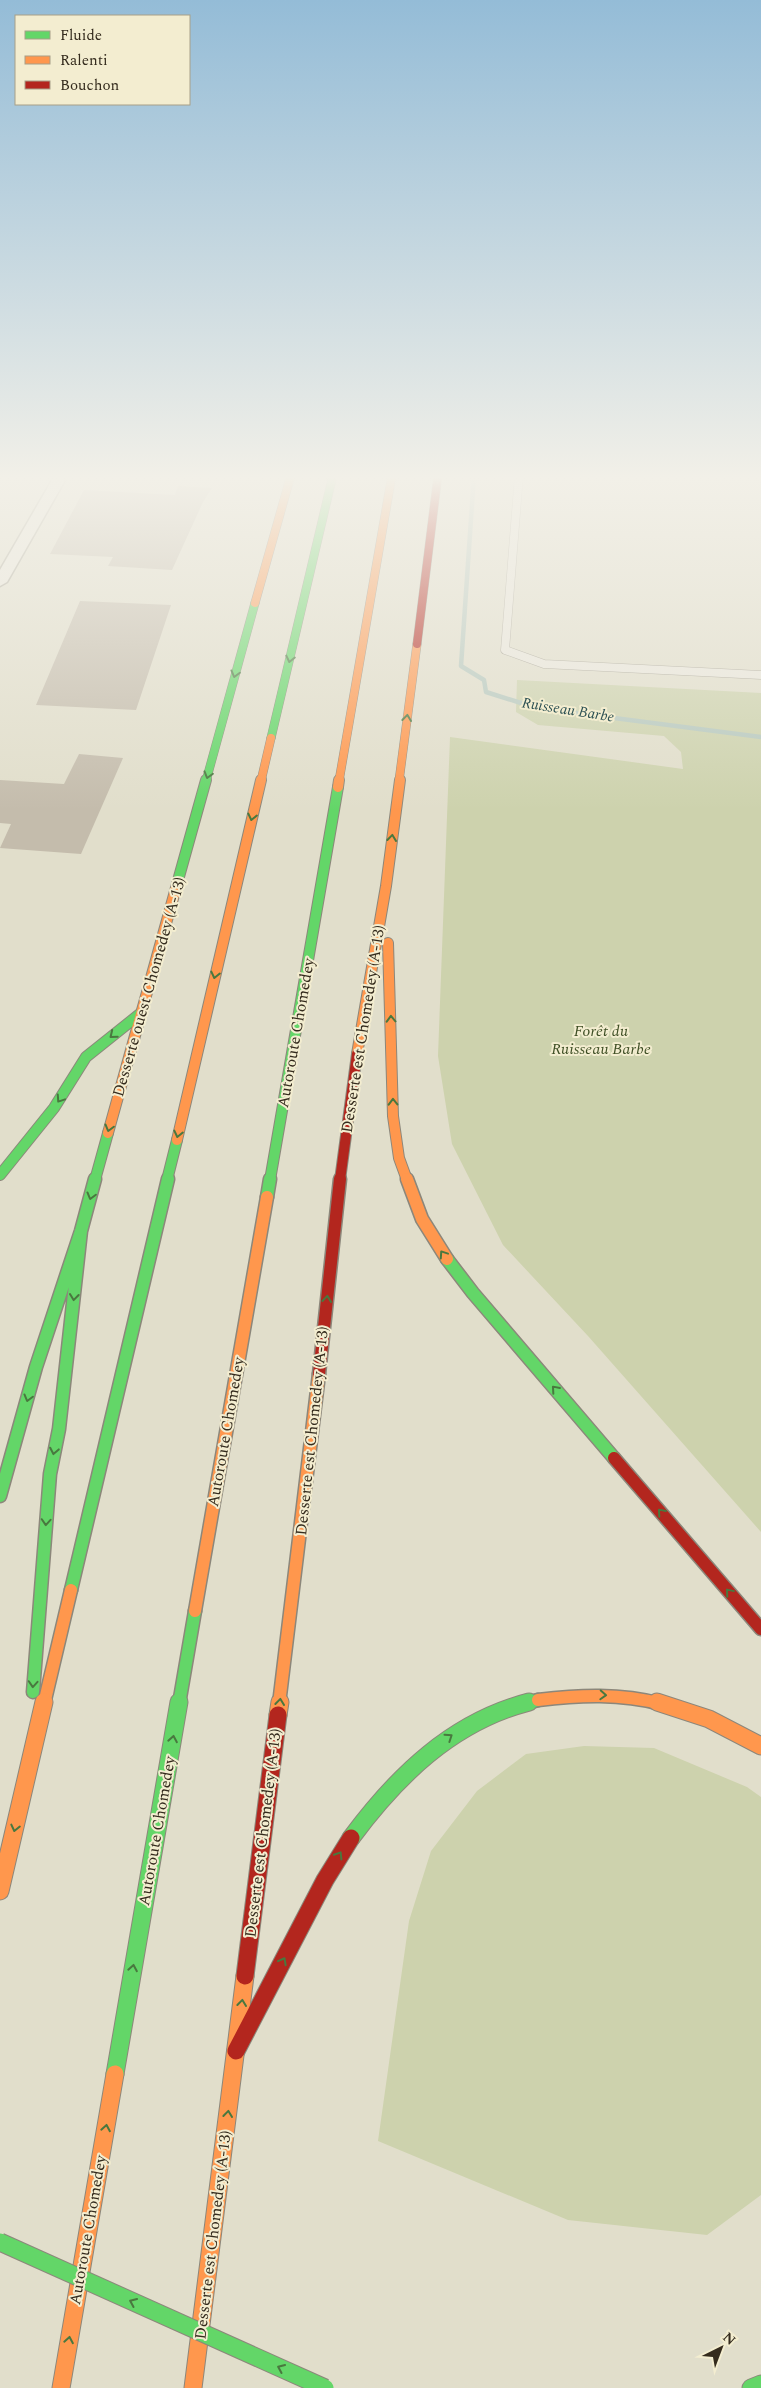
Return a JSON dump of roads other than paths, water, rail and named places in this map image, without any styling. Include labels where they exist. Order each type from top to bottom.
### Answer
[{"type":"main road","name":"Desserte ouest Chomedey (A-13)","points":[[0,1496],[36,1367],[81,1231],[260,586]]},
{"type":"main road","points":[[0,1891],[307,586]]},
{"type":"main road","name":"Autoroute Chomedey","points":[[61,2388],[373,586]]},
{"type":"main road","name":"Desserte est Chomedey (A-13)","points":[[193,2388],[309,1469],[340,1180],[355,1063],[386,886],[424,586]]},
{"type":"main road","points":[[386,886],[395,1139],[403,1175],[422,1220],[472,1293],[761,1629]]},
{"type":"main road","points":[[0,1175],[54,1108],[86,1057],[141,1013]]},
{"type":"main road","points":[[26,1780],[50,1474],[58,1429],[81,1231]]},
{"type":"main road","points":[[236,2051],[328,1873],[355,1832],[392,1786],[422,1757],[448,1737],[474,1721],[508,1708],[570,1694],[632,1697],[661,1702],[696,1713],[728,1727],[761,1746]]},
{"type":"main road","points":[[0,2242],[325,2388]]},
{"type":"main road","points":[[751,2388],[761,2384]]},
{"type":"lane","points":[[510,586],[505,650],[544,664],[761,675]]},
{"type":"waterway","name":"Ruisseau Barbe","points":[[466,586],[461,666],[484,680],[486,692],[537,708],[761,737]]},
{"type":"park label","name":"Forêt du Ruisseau Barbe","points":[[601,1040]]}]
